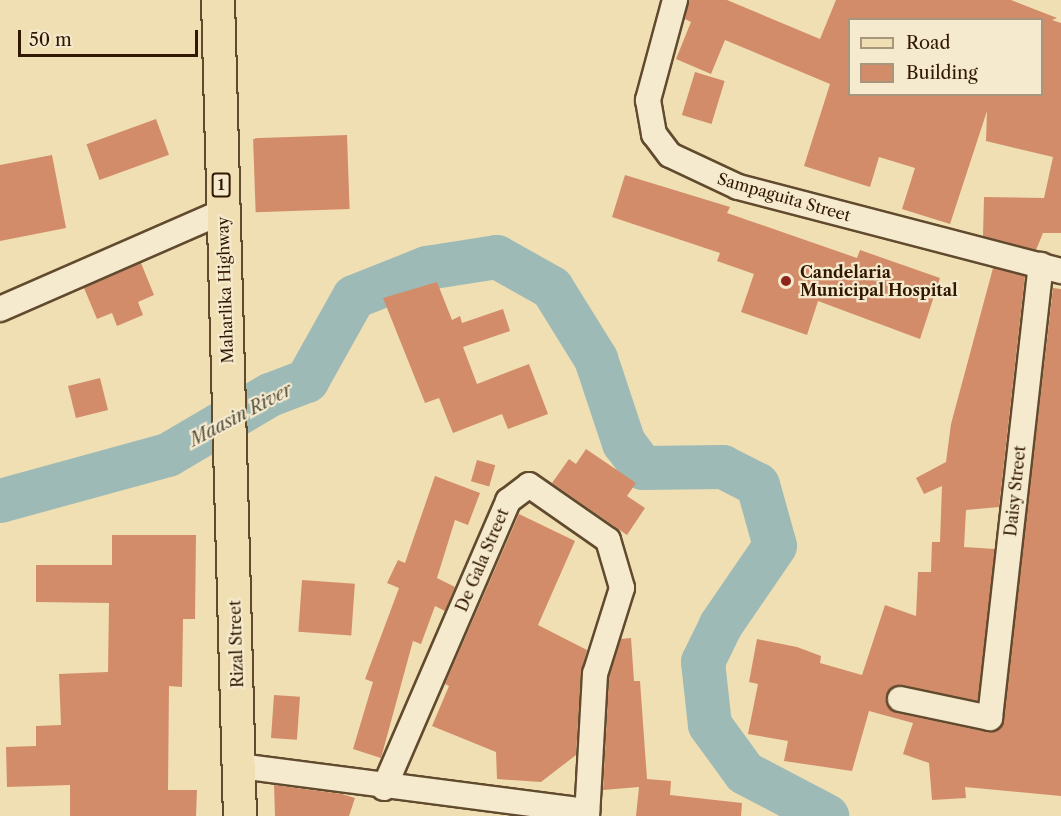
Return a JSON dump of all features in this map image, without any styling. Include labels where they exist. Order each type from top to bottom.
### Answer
[{"type":"main road","name":"Maharlika Highway","points":[[218,0],[222,212],[231,472]]},
{"type":"main road","name":"Rizal Street","points":[[231,472],[240,816]]},
{"type":"street","name":"Sampaguita Street","points":[[675,0],[648,100],[654,134],[670,155],[738,187],[1051,268]]},
{"type":"street","points":[[0,309],[222,212]]},
{"type":"street","name":"Daisy Street","points":[[900,699],[990,718],[1051,268]]},
{"type":"street","name":"De Gala Street","points":[[239,766],[384,788],[587,814],[595,674],[622,588],[608,540],[529,485],[508,501],[384,788]]},
{"type":"building","points":[[689,0],[727,0],[820,39],[836,0],[1011,0],[1057,18],[1052,20],[1061,23],[1061,233],[1043,233],[1036,250],[983,236],[984,197],[1044,198],[1053,157],[986,141],[987,111],[950,224],[902,209],[915,168],[879,157],[870,187],[804,166],[830,84],[725,40],[711,74],[676,59],[691,22],[685,19]]},
{"type":"building","points":[[695,72],[725,81],[711,124],[682,115]]},
{"type":"building","points":[[156,119],[169,155],[99,180],[86,144]]},
{"type":"building","points":[[347,135],[350,209],[256,212],[253,138]]},
{"type":"building","points":[[52,155],[66,228],[0,241],[0,165]]},
{"type":"building","points":[[625,175],[730,207],[727,213],[857,258],[860,250],[940,278],[920,339],[818,301],[807,335],[741,312],[754,274],[717,261],[720,253],[612,217]]},
{"type":"building","points":[[141,263],[154,295],[138,302],[143,315],[117,326],[112,313],[97,319],[84,288]]},
{"type":"building","points":[[993,268],[1025,276],[999,507],[966,510],[964,547],[995,549],[978,701],[902,685],[890,689],[886,703],[897,713],[987,732],[1002,726],[1053,288],[1061,289],[1061,796],[965,787],[966,798],[932,800],[929,763],[903,754],[913,723],[869,711],[852,771],[784,761],[788,741],[748,734],[758,684],[749,682],[757,639],[797,647],[821,656],[820,663],[862,675],[885,605],[916,616],[918,572],[931,572],[932,542],[940,542],[942,486],[924,494],[916,478],[946,462],[951,424]]},
{"type":"building","points":[[437,282],[452,320],[460,316],[462,323],[503,309],[510,331],[463,347],[477,384],[529,364],[548,414],[508,429],[502,414],[453,433],[439,398],[425,403],[383,298]]},
{"type":"building","points":[[100,378],[108,410],[76,418],[68,386]]},
{"type":"building","points":[[586,449],[636,483],[627,496],[645,508],[627,535],[552,483],[569,459],[576,464]]},
{"type":"building","points":[[477,460],[495,465],[489,486],[471,481]]},
{"type":"building","points":[[435,476],[480,493],[468,525],[455,520],[437,578],[455,587],[445,611],[435,606],[421,644],[413,641],[381,758],[353,749],[373,682],[365,679],[399,588],[387,583],[398,560],[405,563]]},
{"type":"building","points":[[519,514],[575,541],[538,625],[587,650],[581,673],[576,755],[541,782],[497,779],[496,752],[432,726],[449,686],[445,684]]},
{"type":"building","points":[[112,535],[196,535],[195,619],[183,619],[182,687],[169,686],[168,790],[197,790],[196,816],[70,816],[70,785],[7,787],[6,747],[36,746],[36,726],[61,725],[59,674],[108,672],[109,603],[36,602],[36,565],[112,565]]},
{"type":"building","points":[[302,580],[355,584],[351,636],[298,632]]},
{"type":"building","points":[[631,638],[634,681],[640,681],[647,779],[671,781],[670,795],[742,803],[741,816],[636,816],[639,787],[603,790],[609,677],[621,639]]},
{"type":"building","points":[[274,695],[300,697],[297,740],[271,738]]},
{"type":"building","points":[[274,785],[342,794],[355,798],[349,816],[275,816]]},
{"type":"waterway","name":"Maasin River","points":[[0,501],[168,455],[270,395],[307,381],[354,297],[427,268],[497,257],[552,288],[596,359],[624,443],[643,468],[723,467],[758,485],[775,546],[721,625],[703,662],[710,725],[745,773],[827,816]]},
{"type":"place","name":"Candelaria Municipal Hospital","points":[[786,281]]}]
